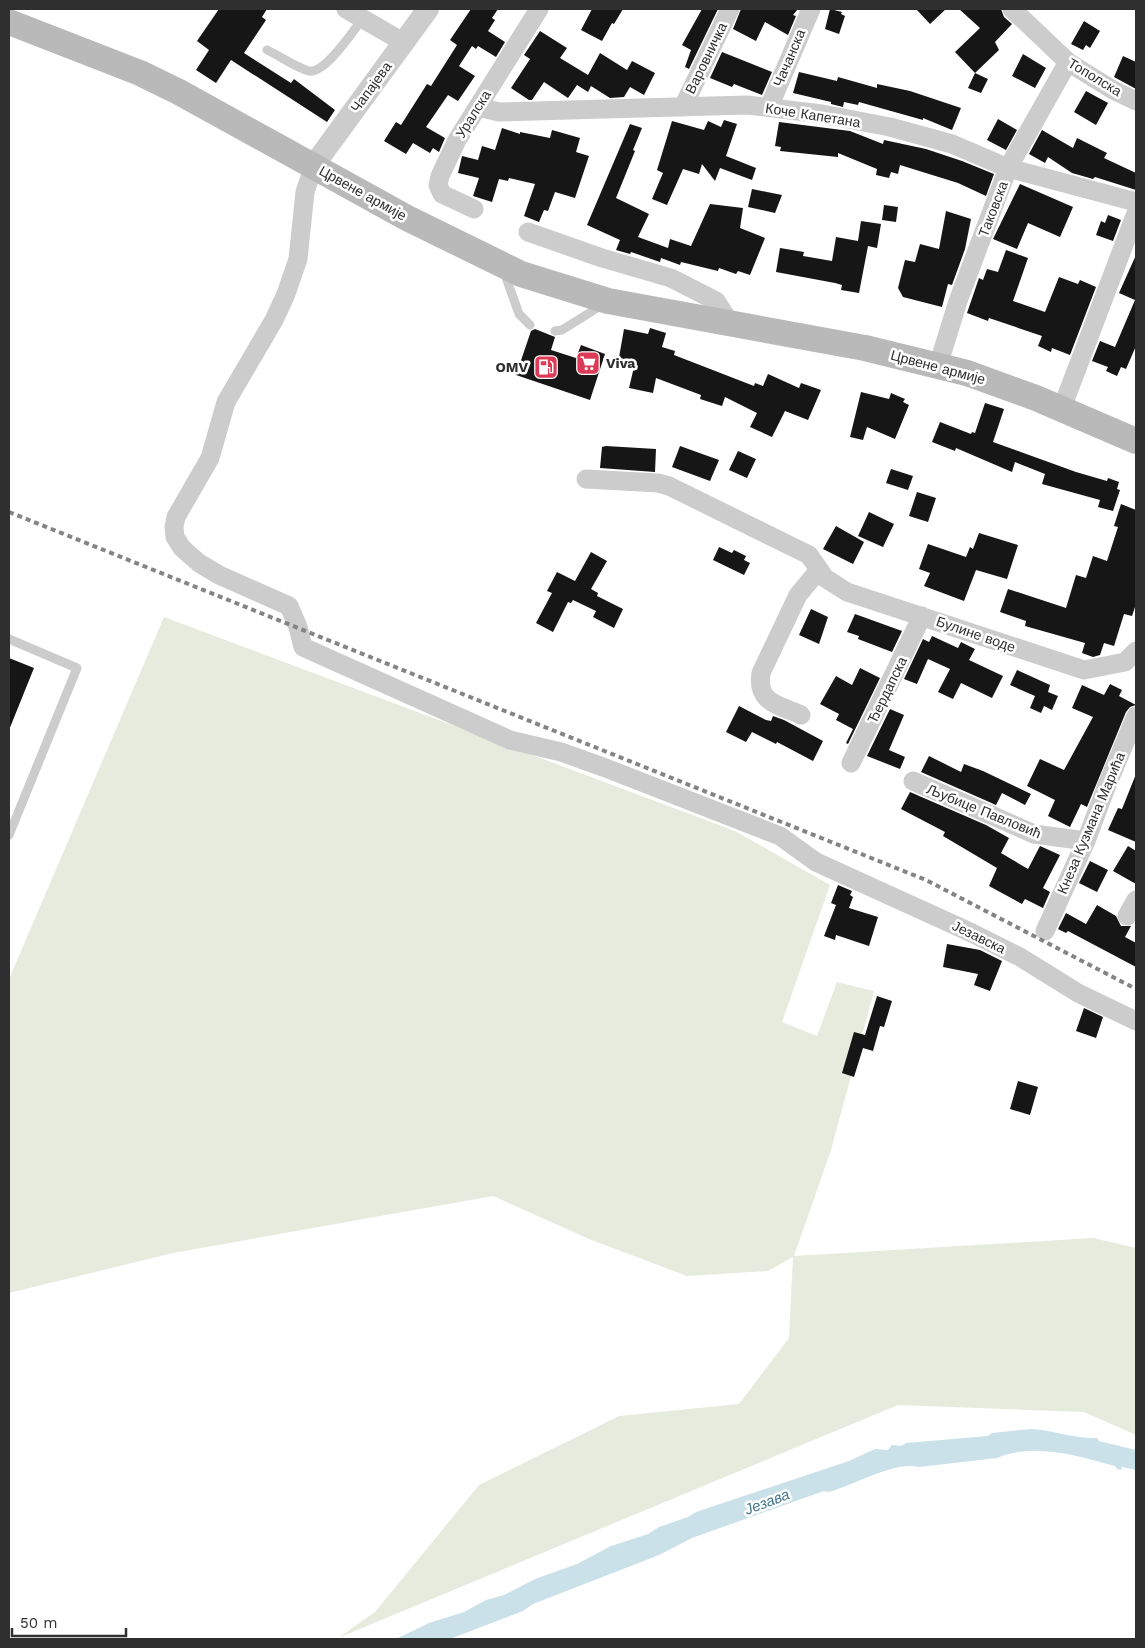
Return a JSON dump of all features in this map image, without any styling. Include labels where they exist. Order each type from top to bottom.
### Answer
[{"type":"main road","name":"Црвене армије","points":[[9,22],[140,73],[314,165],[407,218],[503,266],[578,293],[608,301],[865,348],[938,366],[996,383],[1062,408],[1088,422],[1136,440]]},
{"type":"street","points":[[346,9],[403,42]]},
{"type":"street","name":"Чапајева","points":[[314,165],[428,9]]},
{"type":"street","name":"Уралска","points":[[474,208],[442,194],[438,185],[457,140],[539,9]]},
{"type":"street","name":"Варовничка","points":[[683,107],[730,9]]},
{"type":"street","name":"Чачанска","points":[[769,108],[810,9]]},
{"type":"street","name":"Тополска","points":[[1012,9],[1068,62],[1113,90],[1136,101]]},
{"type":"street","name":"Таковска","points":[[938,366],[958,301],[1008,168],[1068,62]]},
{"type":"street","name":"Коче Капетана","points":[[478,107],[500,112],[747,105],[769,108],[890,127],[952,144],[1008,168],[1136,202]]},
{"type":"street","name":"Језавска","points":[[314,165],[305,192],[298,259],[295,268],[274,320],[226,402],[210,458],[176,517],[175,537],[182,548],[199,563],[219,575],[289,606],[298,627],[303,647],[510,740],[570,755],[780,836],[816,862],[972,933],[1020,958],[1078,993],[1136,1022]]},
{"type":"street","points":[[1062,408],[1136,213]]},
{"type":"street","points":[[528,232],[602,258],[671,278],[716,301],[731,324]]},
{"type":"street","name":"Булине воде","points":[[586,479],[658,483],[669,486],[808,555],[818,571],[834,585],[847,592],[1084,670],[1125,662],[1136,651]]},
{"type":"street","points":[[801,715],[770,701],[764,696],[760,684],[762,674],[798,595],[818,571]]},
{"type":"street","name":"Ђердапска","points":[[850,763],[922,616]]},
{"type":"street","name":"Кнеза Кузмана Марића","points":[[1045,931],[1086,840],[1136,716]]},
{"type":"street","name":"Љубице Павловић","points":[[913,782],[1034,834],[1086,840]]},
{"type":"street","points":[[1127,916],[1136,900]]},
{"type":"lane","points":[[267,50],[310,71],[319,70],[329,61],[363,18]]},
{"type":"lane","points":[[503,266],[518,314],[530,325]]},
{"type":"lane","points":[[554,331],[562,330],[608,301]]},
{"type":"lane","points":[[9,639],[77,668],[9,835]]},
{"type":"shaded area","points":[[164,617],[735,831],[830,885],[782,1022],[817,1036],[837,982],[874,991],[831,1150],[794,1256],[1093,1238],[1136,1248],[1136,1435],[1084,1412],[898,1405],[338,1638],[375,1612],[479,1485],[619,1416],[739,1404],[789,1338],[793,1257],[768,1271],[687,1276],[589,1239],[493,1196],[173,1253],[9,1293],[9,979]]},
{"type":"water","name":"Језава","points":[[1031,1429],[1097,1438],[1099,1441],[1136,1450],[1136,1470],[1122,1467],[1121,1470],[1115,1466],[1086,1458],[1041,1451],[1026,1451],[1011,1453],[997,1458],[919,1467],[898,1467],[839,1489],[829,1492],[824,1491],[692,1538],[659,1555],[533,1604],[523,1611],[450,1639],[396,1639],[429,1623],[464,1612],[486,1600],[504,1595],[535,1579],[577,1564],[611,1546],[648,1534],[659,1527],[688,1517],[696,1512],[849,1461],[875,1449],[888,1450],[892,1445],[901,1446],[906,1443],[988,1436],[992,1433]]},
{"type":"building","points":[[219,9],[267,9],[262,17],[266,20],[244,53],[291,83],[294,79],[335,110],[327,122],[231,60],[216,83],[196,70],[209,50],[197,41]]},
{"type":"building","points":[[471,9],[498,9],[492,18],[495,20],[488,31],[505,42],[496,57],[478,46],[476,49],[472,46],[459,66],[475,76],[458,101],[448,95],[426,127],[445,138],[439,152],[433,148],[430,153],[413,143],[406,154],[384,141],[396,122],[401,125],[427,84],[431,86],[457,45],[450,40]]},
{"type":"building","points":[[592,9],[623,9],[614,24],[612,23],[602,41],[581,30]]},
{"type":"building","points":[[702,9],[718,9],[689,69],[685,67],[691,50],[682,45]]},
{"type":"building","points":[[741,9],[798,9],[793,15],[796,16],[788,35],[765,22],[756,41],[733,29]]},
{"type":"building","points":[[830,9],[842,12],[841,14],[845,16],[839,34],[825,29]]},
{"type":"building","points":[[916,9],[946,9],[930,24]]},
{"type":"building","points":[[959,9],[1001,9],[1004,17],[1012,24],[995,42],[999,50],[975,73],[955,52],[980,28]]},
{"type":"building","points":[[1084,21],[1100,31],[1090,48],[1086,45],[1083,50],[1071,44]]},
{"type":"building","points":[[540,31],[567,48],[560,58],[588,75],[600,53],[627,70],[632,61],[655,73],[644,95],[630,87],[624,97],[610,98],[591,86],[588,92],[577,85],[568,98],[544,82],[532,100],[529,100],[511,88],[530,59],[524,55]]},
{"type":"building","points":[[722,52],[772,72],[762,95],[734,84],[732,87],[710,78]]},
{"type":"building","points":[[1023,54],[1046,68],[1035,88],[1012,76]]},
{"type":"building","points":[[1123,56],[1136,62],[1136,89],[1114,77]]},
{"type":"building","points":[[799,72],[837,81],[838,77],[877,88],[877,84],[910,91],[961,108],[952,130],[923,118],[923,120],[859,102],[858,105],[844,102],[843,107],[831,104],[831,102],[793,93]]},
{"type":"building","points":[[975,73],[988,79],[981,93],[968,88]]},
{"type":"building","points":[[1086,91],[1108,103],[1096,125],[1074,112]]},
{"type":"building","points":[[998,119],[1017,130],[1006,150],[987,140]]},
{"type":"building","points":[[724,120],[737,124],[726,156],[756,168],[752,180],[720,168],[715,181],[702,164],[699,174],[683,169],[667,205],[652,199],[663,173],[657,170],[672,121],[704,130],[708,121],[721,127]]},
{"type":"building","points":[[779,122],[850,131],[883,144],[884,140],[926,149],[994,174],[986,196],[958,183],[900,165],[898,174],[891,172],[889,178],[876,175],[877,169],[838,153],[838,157],[780,151],[781,147],[775,146]]},
{"type":"building","points":[[630,124],[642,128],[616,198],[649,214],[638,237],[668,248],[670,239],[691,246],[710,204],[743,208],[740,228],[765,238],[750,275],[738,271],[736,274],[719,268],[718,271],[681,262],[680,265],[661,258],[660,262],[631,252],[630,254],[616,250],[620,240],[587,225]]},
{"type":"building","points":[[502,128],[520,134],[520,132],[550,138],[552,130],[580,138],[576,152],[589,156],[575,198],[555,192],[548,211],[544,210],[539,222],[524,216],[535,184],[509,178],[508,181],[499,179],[492,202],[473,196],[479,178],[458,173],[462,156],[478,160],[482,146],[495,150]]},
{"type":"building","points":[[1042,130],[1073,148],[1077,138],[1107,153],[1104,158],[1136,173],[1136,190],[1095,177],[1093,179],[1072,173],[1048,157],[1045,163],[1029,154]]},
{"type":"building","points":[[1020,184],[1073,207],[1060,237],[1028,223],[1017,249],[993,239]]},
{"type":"building","points":[[752,189],[782,195],[775,213],[748,207]]},
{"type":"building","points":[[884,205],[898,207],[896,222],[882,220]]},
{"type":"building","points":[[946,211],[971,219],[965,249],[952,285],[948,284],[942,307],[903,297],[898,288],[905,260],[915,262],[920,244],[939,249]]},
{"type":"building","points":[[1108,215],[1121,220],[1113,241],[1096,235],[1101,221],[1105,223]]},
{"type":"building","points":[[861,221],[881,224],[877,248],[868,246],[859,293],[841,290],[842,285],[835,283],[776,272],[780,248],[804,252],[803,256],[832,261],[836,237],[858,241]]},
{"type":"building","points":[[1006,250],[1028,258],[1013,301],[1045,312],[1059,277],[1078,284],[1080,280],[1096,287],[1070,355],[1052,348],[1051,352],[1038,346],[1042,336],[989,318],[988,321],[967,313],[979,278],[983,280],[987,269],[998,272]]},
{"type":"building","points":[[1136,255],[1136,346],[1126,369],[1121,367],[1117,376],[1106,371],[1108,367],[1092,361],[1100,341],[1115,347],[1135,300],[1119,293]]},
{"type":"building","points":[[650,328],[666,333],[662,347],[675,351],[674,355],[754,386],[755,383],[763,386],[768,374],[799,388],[801,383],[821,390],[808,420],[785,411],[772,437],[750,427],[757,413],[725,397],[722,406],[700,399],[701,395],[656,378],[653,393],[629,388],[634,367],[618,363],[624,329],[648,334]]},
{"type":"building","name":"OMV","points":[[535,329],[555,337],[551,350],[576,358],[581,345],[605,354],[590,400],[516,375],[531,331]]},
{"type":"building","points":[[861,392],[889,399],[891,393],[905,399],[903,402],[909,405],[895,439],[867,427],[863,440],[850,437]]},
{"type":"building","points":[[985,403],[1004,409],[993,442],[1076,472],[1107,481],[1108,478],[1119,482],[1117,489],[1120,490],[1113,511],[1098,507],[1100,500],[1042,484],[1045,474],[1015,462],[1012,472],[956,448],[955,451],[932,442],[940,422],[971,434],[972,432],[975,433]]},
{"type":"building","points":[[680,446],[719,460],[710,481],[672,467]]},
{"type":"building","points":[[602,447],[656,449],[655,472],[600,468]]},
{"type":"building","points":[[738,451],[756,459],[747,478],[729,470]]},
{"type":"building","points":[[891,469],[913,476],[908,490],[886,483]]},
{"type":"building","points":[[917,492],[936,498],[928,522],[909,516]]},
{"type":"building","points":[[1121,504],[1136,510],[1136,604],[1132,616],[1124,614],[1114,646],[1104,643],[1100,655],[1093,657],[1082,653],[1085,643],[1025,626],[1026,621],[1000,612],[1008,589],[1066,608],[1076,575],[1086,578],[1093,556],[1107,561],[1118,527],[1114,526]]},
{"type":"building","points":[[869,512],[894,524],[883,547],[858,536]]},
{"type":"building","points":[[836,526],[864,542],[853,564],[823,549]]},
{"type":"building","points":[[979,533],[1018,545],[1007,579],[976,570],[964,601],[924,586],[930,573],[919,569],[928,544],[966,557],[970,547],[973,549]]},
{"type":"building","points":[[719,547],[732,553],[734,550],[746,556],[744,560],[750,563],[744,575],[713,560]]},
{"type":"building","points":[[591,552],[607,561],[591,589],[598,593],[597,596],[623,609],[614,628],[593,617],[596,611],[573,600],[571,603],[568,602],[553,632],[536,623],[552,593],[547,591],[557,572],[575,581]]},
{"type":"building","points":[[811,609],[828,617],[819,644],[799,635]]},
{"type":"building","points":[[855,614],[902,631],[892,652],[858,639],[859,636],[847,632]]},
{"type":"building","points":[[932,636],[958,648],[961,642],[975,649],[969,660],[1003,676],[992,698],[961,683],[953,699],[938,692],[950,669],[928,659],[917,684],[904,679],[923,639],[929,642]]},
{"type":"building","points":[[9,658],[34,668],[9,730]]},
{"type":"building","points":[[860,668],[880,678],[848,744],[846,743],[853,729],[836,720],[839,714],[820,704],[836,676],[852,685]]},
{"type":"building","points":[[1017,670],[1050,685],[1048,692],[1058,696],[1052,710],[1044,706],[1041,713],[1030,708],[1035,696],[1010,685]]},
{"type":"building","points":[[1110,684],[1122,690],[1119,696],[1136,705],[1130,707],[1126,712],[1087,807],[1081,804],[1070,827],[1048,816],[1055,800],[1027,786],[1040,759],[1064,770],[1093,717],[1072,708],[1082,685],[1104,695]]},
{"type":"building","points":[[739,706],[766,720],[771,721],[773,716],[784,720],[823,741],[813,761],[777,742],[776,744],[752,732],[746,742],[726,732]]},
{"type":"building","points":[[890,709],[904,715],[889,750],[905,757],[900,769],[867,756]]},
{"type":"building","points":[[929,756],[961,772],[964,764],[983,771],[1031,794],[1025,805],[1002,793],[996,805],[921,772]]},
{"type":"building","points":[[1136,774],[1136,842],[1108,830],[1118,808],[1122,809]]},
{"type":"building","points":[[910,792],[986,825],[1009,838],[1001,853],[1028,869],[1040,846],[1060,855],[1043,888],[1050,892],[1043,908],[1025,899],[1022,904],[989,886],[997,868],[943,836],[945,832],[901,809]]},
{"type":"building","points":[[1128,846],[1136,851],[1136,884],[1113,871]]},
{"type":"building","points":[[1090,861],[1108,870],[1097,892],[1079,883]]},
{"type":"building","points":[[838,885],[852,891],[850,895],[853,897],[849,908],[878,917],[869,946],[836,935],[835,940],[824,936],[836,905],[831,903]]},
{"type":"building","points":[[1097,905],[1116,916],[1121,926],[1131,926],[1125,937],[1136,943],[1136,967],[1068,931],[1066,933],[1058,929],[1066,913],[1086,924]]},
{"type":"building","points":[[947,944],[980,950],[1002,961],[990,991],[974,985],[978,974],[943,967]]},
{"type":"building","points":[[877,996],[892,1001],[884,1027],[880,1026],[873,1051],[863,1048],[854,1077],[842,1073],[854,1032],[865,1035]]},
{"type":"building","points":[[1084,1008],[1103,1017],[1096,1038],[1076,1031]]},
{"type":"building","points":[[1018,1081],[1038,1087],[1030,1115],[1010,1109]]},
{"type":"railway","points":[[9,512],[926,880],[1136,989]]},
{"type":"place","name":"Viva","points":[[588,363]]},
{"type":"place","name":"OMV","points":[[546,367]]}]
